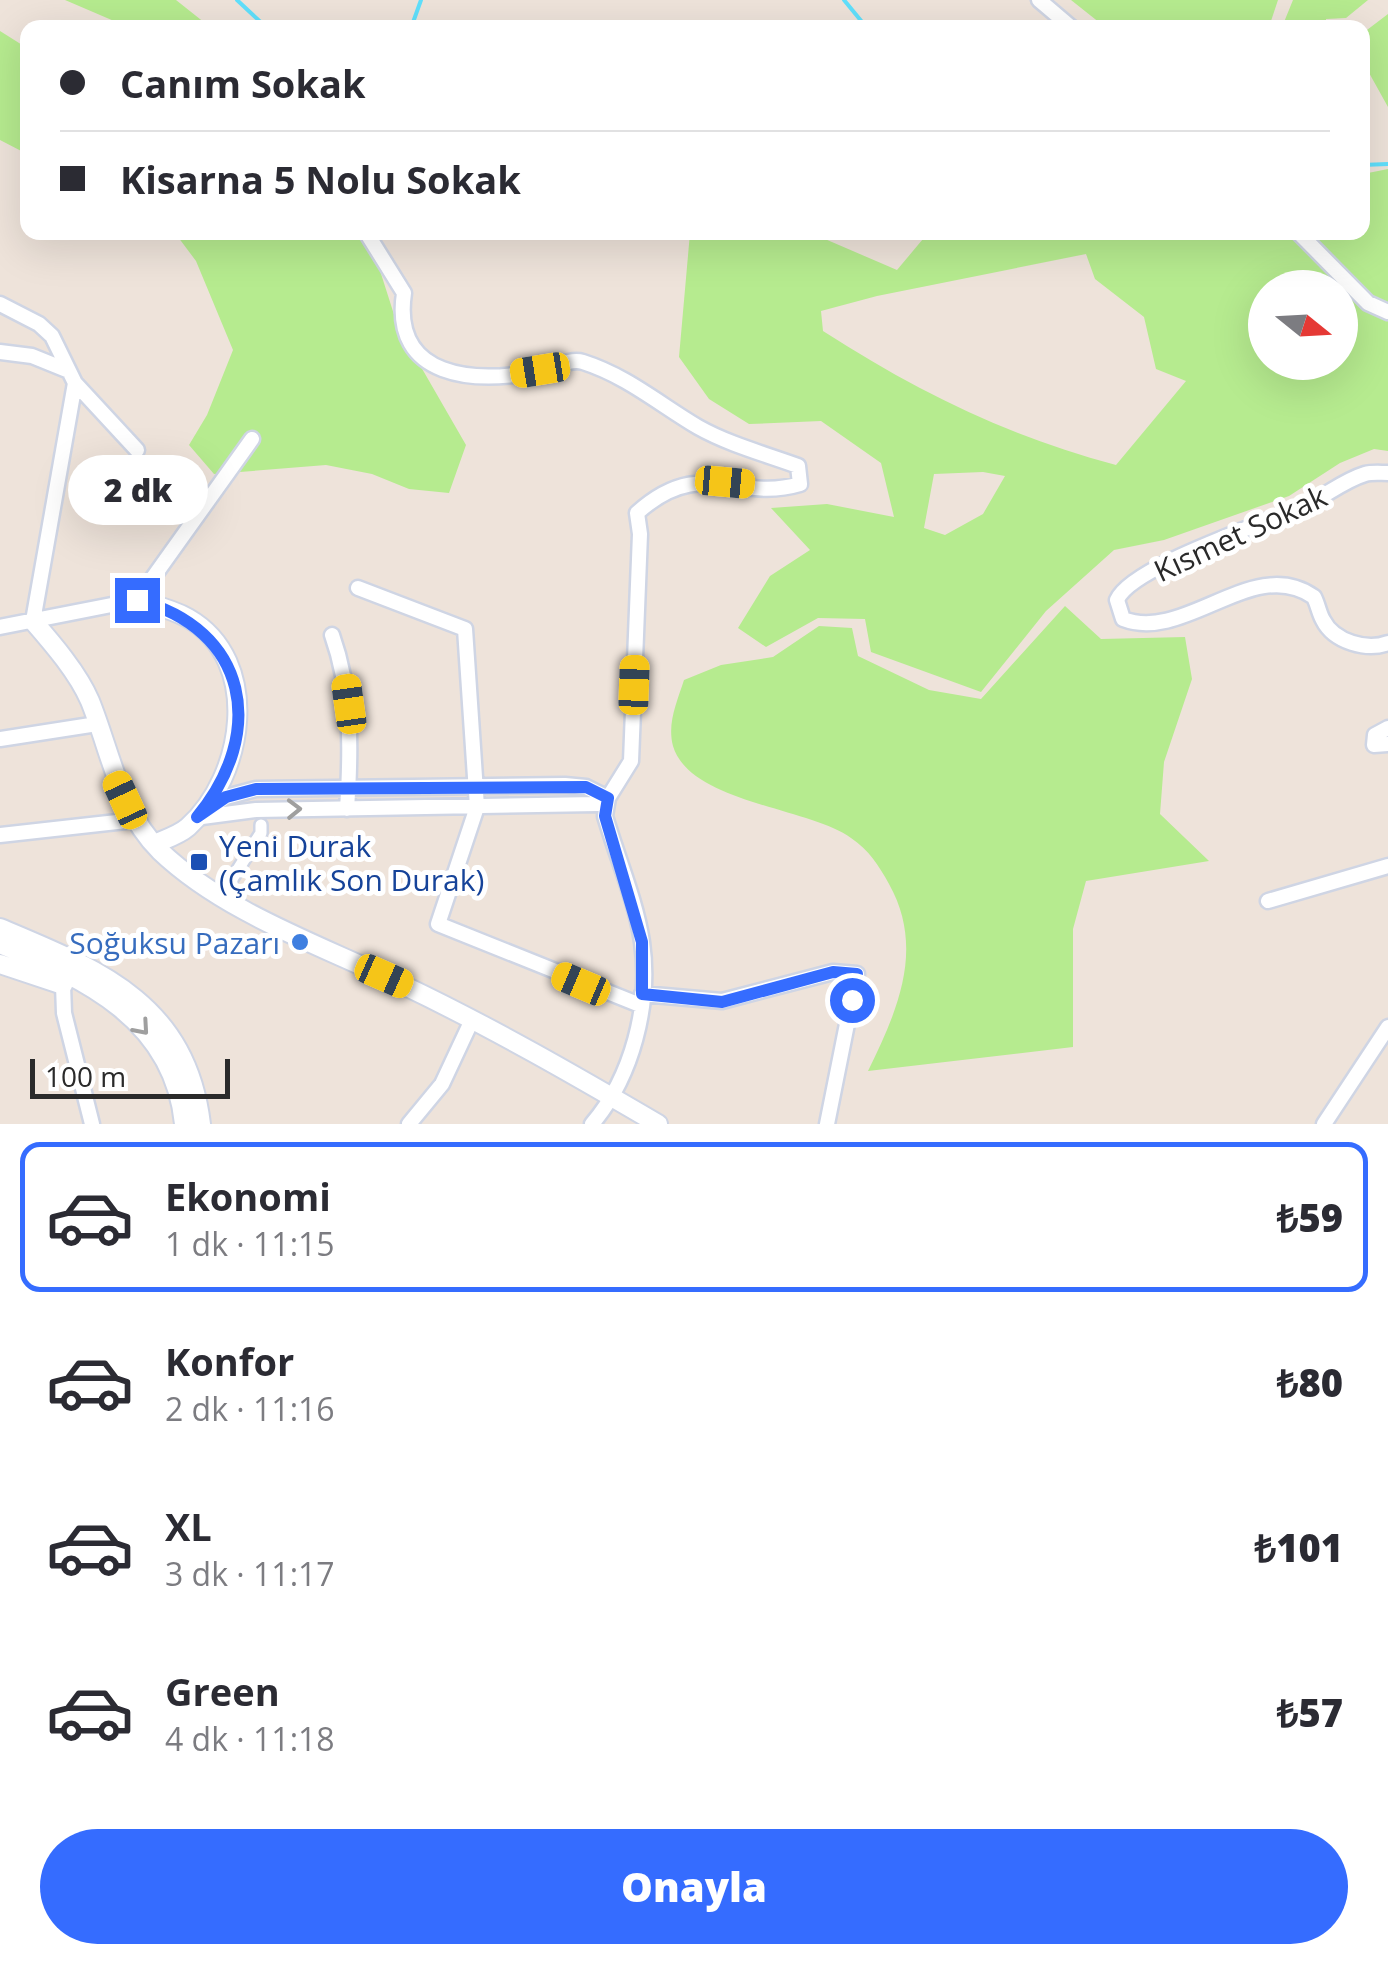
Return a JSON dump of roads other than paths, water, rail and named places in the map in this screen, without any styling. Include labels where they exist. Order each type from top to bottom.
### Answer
[{"type":"street","points":[[1040,0],[1063,20]]},
{"type":"street","points":[[371,240],[404,293],[400,321],[420,357],[451,373],[494,378],[578,360],[613,374],[699,428],[798,466],[800,484],[783,490],[690,484],[661,492],[637,514],[640,534],[630,761],[608,798],[605,816],[642,942],[641,1000],[631,1056],[614,1098],[592,1124]]},
{"type":"street","points":[[1306,240],[1368,303],[1388,312]]},
{"type":"street","points":[[0,304],[52,336],[72,377],[138,450]]},
{"type":"street","points":[[0,352],[32,356],[72,377]]},
{"type":"street","points":[[72,377],[33,622],[82,686],[135,820],[154,844],[218,894],[472,1022],[658,1124]]},
{"type":"street","points":[[137,600],[252,439]]},
{"type":"street","name":"Kısmet Sokak","points":[[1388,473],[1368,472],[1307,504],[1222,536],[1120,592],[1117,600],[1124,619],[1163,620],[1261,587],[1293,588],[1314,597],[1322,620],[1338,636],[1375,648],[1388,643]]},
{"type":"street","points":[[358,588],[466,629],[477,806],[438,924],[641,1000],[722,1002],[833,972],[857,974],[826,1124]]},
{"type":"street","points":[[0,627],[137,600],[190,619],[226,662],[236,698],[235,750],[226,774],[188,828],[154,844]]},
{"type":"street","points":[[332,635],[343,666],[349,704],[348,808]]},
{"type":"street","points":[[0,739],[97,724]]},
{"type":"street","points":[[1381,745],[1374,735],[1388,728]]},
{"type":"street","points":[[197,817],[236,792],[564,785],[586,787],[608,798]]},
{"type":"street","points":[[197,817],[256,810],[596,804],[608,798]]},
{"type":"street","points":[[0,836],[135,820]]},
{"type":"street","points":[[230,882],[261,832],[261,824]]},
{"type":"street","points":[[1268,901],[1388,866]]},
{"type":"street","points":[[0,928],[142,1023],[168,1061],[182,1102],[184,1124]]},
{"type":"street","points":[[0,944],[68,972],[131,991],[157,1017],[183,1055],[201,1124]]},
{"type":"street","points":[[0,964],[68,972]]},
{"type":"street","points":[[68,972],[64,1014],[92,1124]]},
{"type":"street","points":[[409,1124],[442,1084],[472,1022]]},
{"type":"street","points":[[1324,1124],[1388,1027]]},
{"type":"waterway","points":[[237,0],[258,20]]},
{"type":"waterway","points":[[414,20],[421,0]]},
{"type":"waterway","points":[[844,0],[860,20]]},
{"type":"waterway","points":[[1370,165],[1388,164]]},
{"type":"place","name":"Yeni Durak (Çamlık Son Durak)","points":[[199,862]]},
{"type":"place","name":"Soğuksu Pazarı","points":[[300,942]]}]
